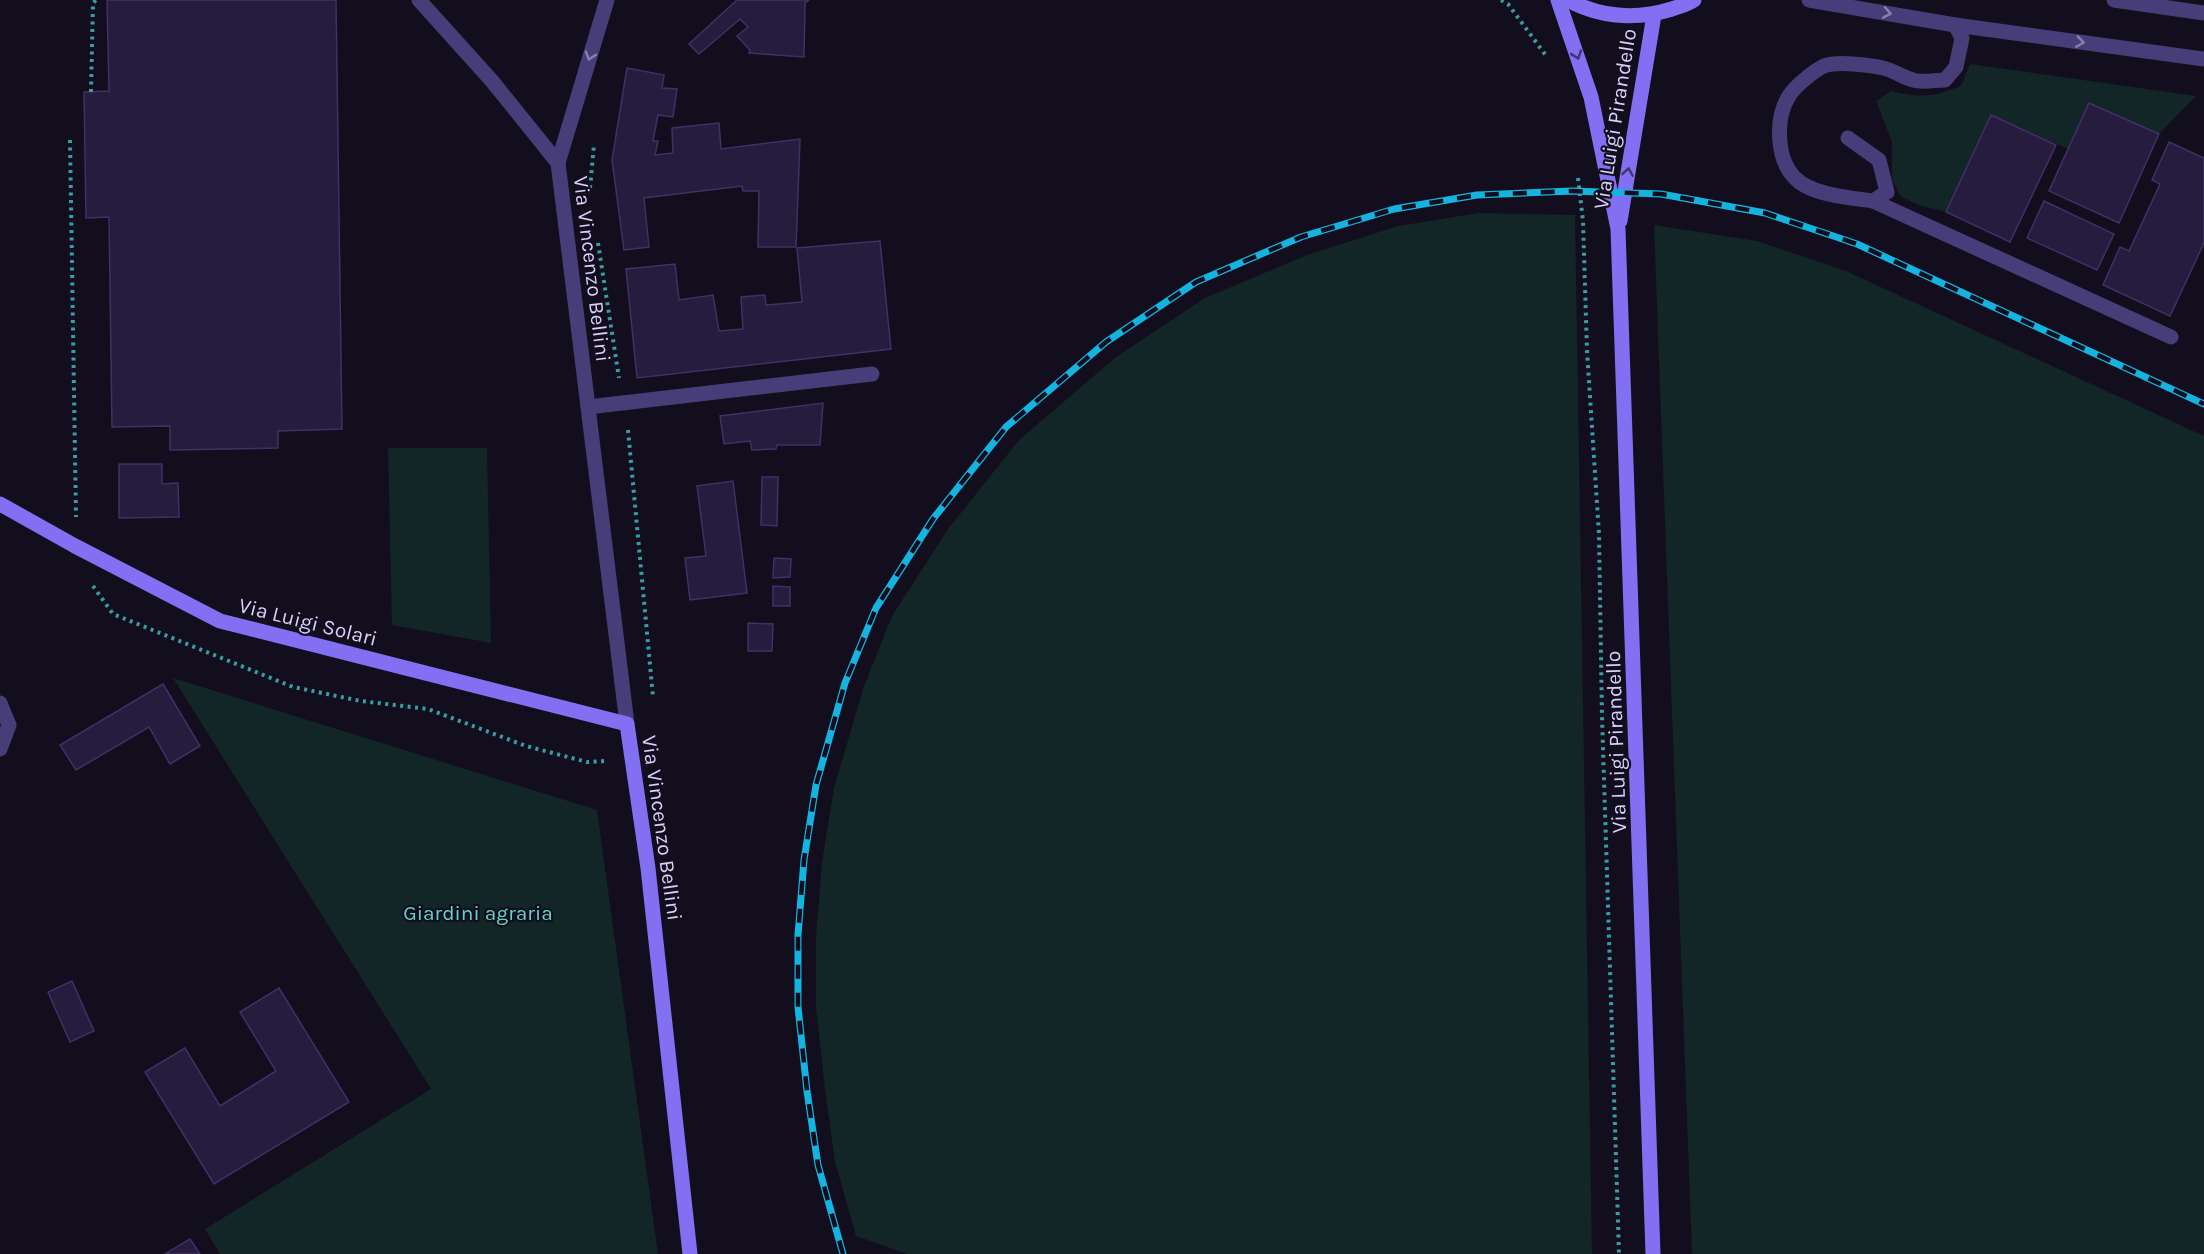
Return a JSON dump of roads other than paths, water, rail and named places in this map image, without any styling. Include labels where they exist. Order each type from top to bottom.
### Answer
[{"type":"main road","name":"Via Luigi Pirandello","points":[[1558,0],[1591,98],[1618,230],[1653,1254]]},
{"type":"main road","points":[[1568,0],[1586,9],[1619,17],[1654,15],[1694,0]]},
{"type":"main road","name":"Via Luigi Pirandello","points":[[1618,230],[1654,15]]},
{"type":"main road","name":"Via Luigi Solari","points":[[0,504],[75,546],[220,621],[627,724]]},
{"type":"main road","name":"Via Vincenzo Bellini","points":[[627,724],[648,868],[690,1254]]},
{"type":"street","points":[[419,0],[492,81],[558,164]]},
{"type":"street","name":"Via Vincenzo Bellini","points":[[607,0],[558,164],[627,724]]},
{"type":"street","points":[[1809,0],[1955,25],[2204,59]]},
{"type":"street","points":[[2114,0],[2177,5],[2204,13]]},
{"type":"street","points":[[1955,25],[1962,38],[1956,67],[1944,80],[1914,81],[1884,68],[1853,64],[1825,65],[1805,80],[1789,96],[1782,115],[1778,139],[1785,162],[1795,178],[1811,188],[1843,197],[1873,201],[2171,337]]},
{"type":"street","points":[[1848,138],[1879,160],[1887,192],[1873,201]]},
{"type":"street","points":[[588,407],[872,374]]},
{"type":"street","points":[[0,703],[9,725],[0,749]]},
{"type":"railway","points":[[843,1254],[818,1165],[807,1091],[798,1007],[798,935],[804,860],[816,785],[845,683],[876,608],[933,519],[1006,427],[1106,342],[1196,282],[1301,237],[1394,209],[1477,195],[1571,191],[1661,194],[1765,213],[1857,244],[2204,404]]},
{"type":"park label","name":"Giardini agraria","points":[[478,913]]}]
